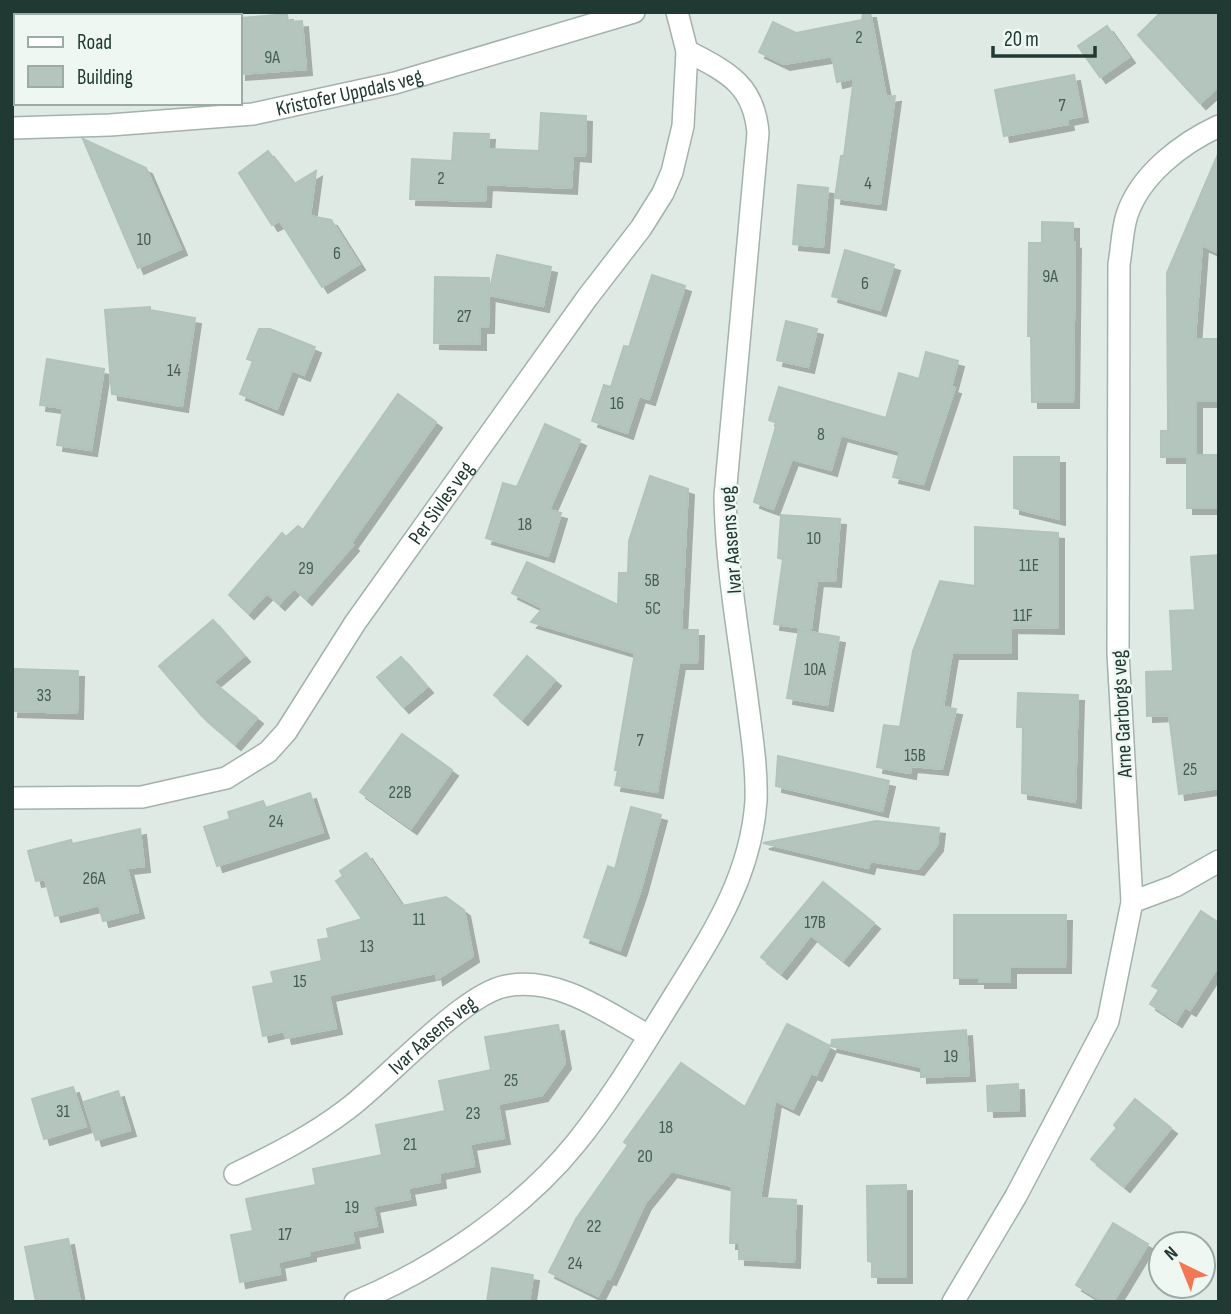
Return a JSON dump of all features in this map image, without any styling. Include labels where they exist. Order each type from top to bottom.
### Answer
[{"type":"street","name":"Kristofer Uppdals veg","points":[[12,128],[110,125],[253,114],[395,83],[634,12]]},
{"type":"street","name":"Per Sivles veg","points":[[12,798],[142,797],[226,778],[268,752],[286,732],[355,623],[657,203],[679,147],[687,51],[677,12]]},
{"type":"street","name":"Ivar Aasens veg","points":[[355,1302],[463,1243],[506,1212],[546,1176],[576,1143],[649,1036],[730,903],[750,845],[756,783],[727,540],[725,496],[756,175],[757,121],[748,93],[737,81],[687,51]]},
{"type":"street","name":"Arne Garborgs veg","points":[[953,1302],[1022,1185],[1108,1021],[1132,902],[1118,653],[1119,264],[1127,215],[1145,183],[1169,157],[1219,126]]},
{"type":"street","points":[[1132,902],[1175,886],[1219,861]]},
{"type":"street","name":"Ivar Aasens veg","points":[[235,1174],[323,1127],[372,1089],[466,1006],[492,990],[522,984],[552,987],[587,1001],[649,1036]]},
{"type":"building","points":[[863,12],[870,12],[886,97],[895,96],[880,204],[835,198],[841,156],[844,156],[854,78],[837,82],[832,56],[784,64],[759,52],[773,22],[796,33],[862,20]]},
{"type":"building","points":[[1161,12],[1219,12],[1219,86],[1200,103],[1138,35]]},
{"type":"building","points":[[287,14],[288,22],[302,21],[306,69],[242,74],[242,18]]},
{"type":"building","points":[[1107,26],[1129,57],[1100,77],[1078,46]]},
{"type":"building","points":[[1074,75],[1082,116],[1067,119],[1068,124],[1004,136],[995,90]]},
{"type":"building","points":[[541,113],[586,116],[585,156],[573,155],[571,188],[486,184],[485,201],[410,199],[412,159],[452,161],[454,133],[489,134],[488,149],[539,151]]},
{"type":"building","points":[[83,139],[146,168],[181,249],[138,268]]},
{"type":"building","points":[[268,151],[294,184],[316,171],[310,216],[331,220],[359,264],[322,287],[280,221],[272,225],[239,173]]},
{"type":"building","points":[[1219,152],[1219,253],[1202,245],[1195,339],[1219,339],[1219,401],[1196,401],[1196,455],[1219,455],[1219,508],[1187,508],[1187,457],[1161,457],[1161,431],[1168,431],[1167,273]]},
{"type":"building","points":[[798,185],[828,188],[823,247],[793,244]]},
{"type":"building","points":[[1042,222],[1073,223],[1073,402],[1032,402],[1031,336],[1028,336],[1029,243],[1042,243]]},
{"type":"building","points":[[845,250],[894,265],[880,310],[832,296]]},
{"type":"building","points":[[497,255],[551,267],[543,306],[489,295]]},
{"type":"building","points":[[652,275],[685,286],[649,399],[639,396],[627,433],[592,421],[604,385],[611,387],[624,346],[629,347]]},
{"type":"building","points":[[435,277],[489,278],[488,327],[480,327],[480,344],[434,343]]},
{"type":"building","points":[[150,307],[150,310],[195,318],[182,406],[112,394],[105,310]]},
{"type":"building","points":[[786,321],[817,329],[808,367],[777,360]]},
{"type":"building","points":[[259,329],[270,329],[315,347],[304,375],[292,370],[277,409],[240,394],[253,361],[247,359]]},
{"type":"building","points":[[926,352],[958,361],[951,387],[955,388],[923,484],[893,477],[900,451],[841,435],[831,470],[792,459],[773,509],[754,502],[777,423],[769,420],[779,387],[886,418],[899,373],[919,379]]},
{"type":"building","points":[[47,359],[104,369],[91,450],[57,445],[63,408],[40,405]]},
{"type":"building","points":[[398,394],[436,422],[351,543],[353,545],[306,599],[294,588],[279,604],[267,593],[248,613],[229,595],[282,533],[286,537],[298,526],[303,530]]},
{"type":"building","points":[[545,424],[580,440],[549,510],[561,513],[548,556],[486,538],[503,483],[517,487]]},
{"type":"building","points":[[1014,457],[1059,457],[1059,519],[1014,508]]},
{"type":"building","points":[[650,476],[688,489],[681,630],[698,630],[697,663],[679,663],[657,792],[615,785],[618,770],[615,770],[635,653],[531,622],[543,608],[512,593],[527,562],[618,605],[619,573],[628,573],[629,541]]},
{"type":"building","points":[[781,515],[840,519],[835,581],[817,580],[811,629],[774,624],[783,559],[778,558]]},
{"type":"building","points":[[975,527],[1058,533],[1058,628],[1011,627],[1011,653],[952,653],[943,707],[956,709],[942,769],[911,766],[910,773],[877,767],[884,725],[900,727],[913,651],[940,581],[975,586]]},
{"type":"building","points":[[1219,555],[1219,788],[1179,794],[1169,715],[1147,716],[1146,672],[1173,671],[1170,611],[1195,610],[1191,557]]},
{"type":"building","points":[[213,620],[244,656],[213,682],[257,718],[235,744],[202,716],[159,666]]},
{"type":"building","points":[[799,630],[839,637],[827,705],[787,698]]},
{"type":"building","points":[[527,656],[555,680],[522,719],[494,695]]},
{"type":"building","points":[[401,657],[427,687],[403,707],[377,677]]},
{"type":"building","points":[[15,669],[78,671],[77,713],[12,711]]},
{"type":"building","points":[[1018,693],[1078,695],[1075,802],[1022,793],[1023,727],[1017,727]]},
{"type":"building","points":[[402,734],[452,770],[411,828],[360,792]]},
{"type":"building","points":[[778,756],[889,781],[882,811],[776,786]]},
{"type":"building","points":[[310,793],[323,832],[217,866],[204,827],[230,819],[228,812],[263,801],[266,808]]},
{"type":"building","points":[[631,807],[661,815],[641,889],[620,950],[584,937],[608,866],[615,869]]},
{"type":"building","points":[[876,821],[939,828],[937,845],[918,869],[870,861],[868,868],[763,843]]},
{"type":"building","points":[[140,829],[144,866],[127,868],[138,912],[103,921],[99,905],[55,916],[45,879],[36,881],[28,851],[71,840],[72,844]]},
{"type":"building","points":[[366,853],[402,906],[446,897],[464,910],[473,956],[437,979],[436,973],[329,995],[336,1028],[286,1038],[284,1031],[263,1036],[253,987],[274,983],[271,972],[322,961],[318,940],[329,938],[327,929],[362,919],[336,881],[343,876],[340,871]]},
{"type":"building","points":[[823,882],[874,923],[843,960],[811,935],[781,973],[761,957]]},
{"type":"building","points":[[1201,911],[1219,923],[1219,965],[1190,1010],[1185,1007],[1176,1021],[1150,1004],[1159,990],[1152,986]]},
{"type":"building","points":[[954,915],[1066,915],[1065,967],[1010,967],[1010,982],[979,982],[979,978],[954,978]]},
{"type":"building","points":[[787,1024],[830,1046],[816,1075],[811,1073],[793,1109],[775,1100],[760,1198],[796,1200],[794,1262],[739,1259],[739,1243],[730,1243],[732,1186],[671,1171],[645,1203],[610,1279],[607,1278],[598,1296],[549,1272],[576,1219],[628,1145],[624,1142],[681,1063],[745,1107]]},
{"type":"building","points":[[558,1025],[565,1063],[542,1095],[498,1104],[504,1138],[470,1144],[474,1166],[439,1173],[440,1182],[408,1188],[410,1199],[373,1206],[377,1226],[352,1231],[354,1242],[310,1251],[310,1255],[278,1262],[280,1274],[240,1282],[231,1235],[253,1231],[246,1199],[316,1185],[313,1169],[382,1155],[376,1125],[445,1111],[439,1081],[491,1070],[485,1037]]},
{"type":"building","points":[[966,1030],[969,1075],[921,1077],[921,1067],[831,1046],[832,1040]]},
{"type":"building","points":[[1018,1084],[1019,1110],[988,1111],[987,1086]]},
{"type":"building","points":[[73,1087],[86,1126],[44,1139],[32,1099]]},
{"type":"building","points":[[118,1091],[130,1130],[96,1140],[84,1102]]},
{"type":"building","points":[[1135,1099],[1171,1128],[1124,1186],[1091,1159],[1117,1128],[1114,1125]]},
{"type":"building","points":[[906,1185],[906,1277],[872,1277],[872,1262],[868,1261],[867,1186]]},
{"type":"building","points":[[1113,1223],[1147,1243],[1113,1302],[1104,1302],[1076,1285]]},
{"type":"building","points":[[68,1239],[80,1302],[36,1302],[25,1247]]},
{"type":"building","points":[[492,1268],[533,1275],[529,1302],[487,1302]]}]
